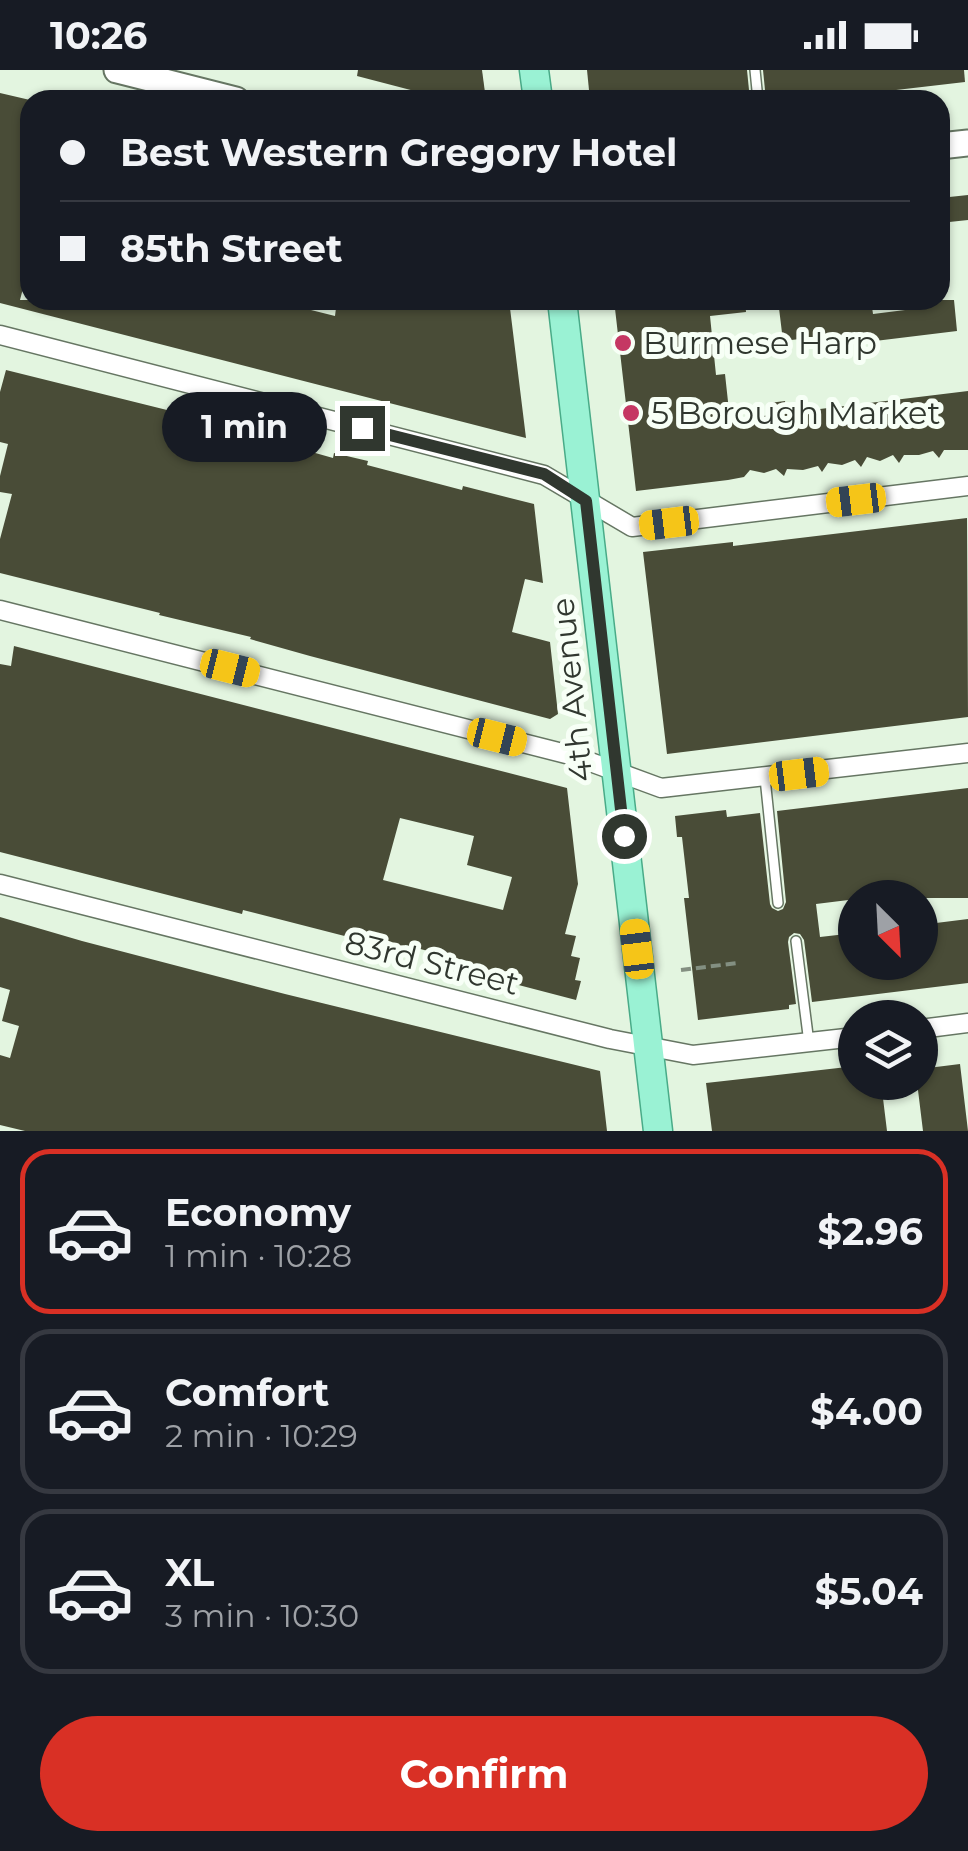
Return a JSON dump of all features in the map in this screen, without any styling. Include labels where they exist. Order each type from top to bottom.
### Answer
[{"type":"main road","points":[[118,70],[197,90]]},
{"type":"main road","name":"4th Avenue","points":[[563,310],[658,1131]]},
{"type":"street","points":[[0,335],[544,474],[632,527],[968,486]]},
{"type":"street","points":[[0,610],[574,756],[660,788],[968,753]]},
{"type":"street","name":"83rd Street","points":[[0,884],[649,1047],[693,1055],[838,1040]]},
{"type":"street","points":[[938,1027],[968,1023]]},
{"type":"lane","points":[[765,778],[778,903]]},
{"type":"lane","points":[[796,940],[809,1043]]},
{"type":"path","points":[[682,970],[738,964]]},
{"type":"building","points":[[358,70],[482,70],[485,90],[411,90],[357,76]]},
{"type":"building","points":[[587,70],[747,70],[749,90],[589,90]]},
{"type":"building","points":[[763,70],[964,70],[965,82],[896,90],[765,90]]},
{"type":"building","points":[[0,93],[20,98],[20,308],[0,303]]},
{"type":"building","points":[[968,195],[968,220],[950,222],[950,197]]},
{"type":"building","points":[[950,300],[954,300],[957,331],[834,346],[833,335],[783,341],[779,310],[872,310],[873,314],[950,310]]},
{"type":"building","points":[[27,310],[311,310],[335,316],[336,310],[510,310],[526,438]]},
{"type":"building","points":[[615,310],[746,310],[710,316],[716,375],[725,374],[730,420],[770,415],[769,403],[785,401],[787,413],[968,391],[968,450],[944,450],[939,458],[933,451],[904,455],[899,463],[893,455],[880,461],[867,457],[861,467],[855,460],[842,465],[828,463],[822,472],[818,466],[787,469],[784,476],[776,469],[764,473],[750,470],[744,477],[728,480],[636,491]]},
{"type":"building","points":[[6,370],[175,412],[199,419],[198,423],[254,438],[333,458],[334,453],[368,461],[367,465],[462,490],[463,486],[534,504],[543,583],[525,579],[512,632],[550,642],[558,714],[550,719],[0,573],[0,539],[12,494],[0,492],[8,444],[0,442],[0,392]]},
{"type":"building","points":[[967,518],[968,717],[667,754],[643,552],[733,542],[733,546]]},
{"type":"building","points":[[14,646],[567,788],[578,884],[565,934],[576,936],[571,956],[580,958],[575,980],[581,981],[576,1000],[499,980],[499,976],[469,968],[470,962],[405,945],[403,951],[0,852],[0,664],[11,666]],"holes":[[[400,818],[474,836],[467,865],[512,877],[503,910],[383,880]]]},
{"type":"building","points":[[968,788],[968,898],[938,898],[938,880],[838,880],[838,901],[816,904],[820,937],[838,935],[838,980],[938,980],[938,923],[968,919],[968,983],[812,1002],[804,940],[794,933],[788,942],[796,1004],[789,1005],[789,1009],[698,1020],[684,898],[689,898],[682,837],[677,837],[675,816],[726,810],[727,817],[760,813],[770,904],[778,911],[786,902],[777,811]]},
{"type":"building","points":[[0,917],[285,994],[600,1071],[607,1131],[25,1131],[0,1125],[0,1055],[10,1058],[19,1026],[2,1021],[10,990],[0,987]]},
{"type":"building","points":[[960,1064],[968,1131],[923,1131],[919,1100],[938,1100],[938,1067]]},
{"type":"building","points":[[838,1068],[838,1100],[883,1100],[887,1131],[712,1131],[706,1083]]},
{"type":"place","name":"Burmese Harp","points":[[623,343]]},
{"type":"place","name":"5 Borough Market","points":[[631,413]]},
{"type":"route","points":[[362,428],[544,474],[586,501],[624,836]]}]
